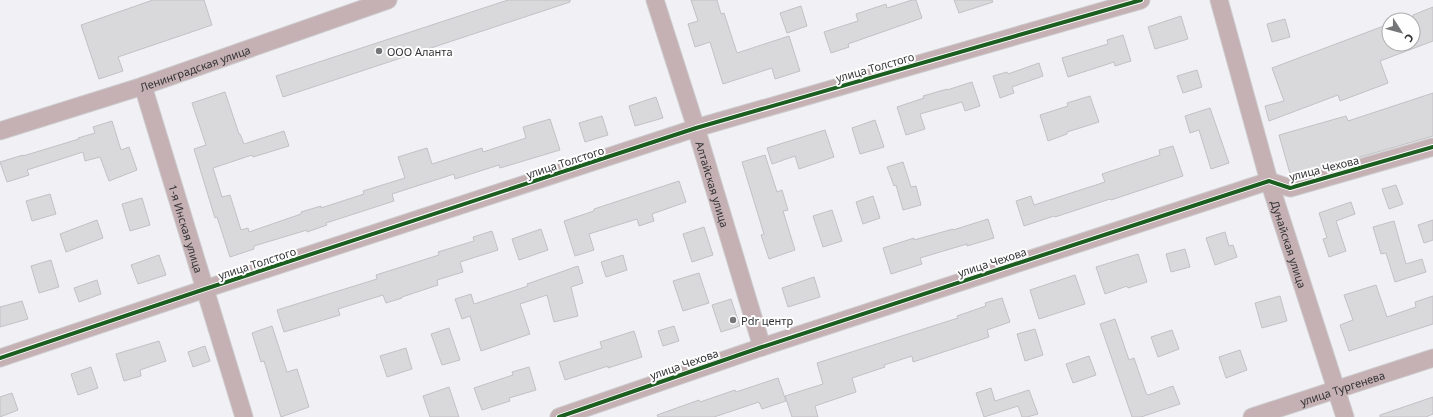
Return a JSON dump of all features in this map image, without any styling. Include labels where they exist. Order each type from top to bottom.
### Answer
[{"type":"street","name":"Ленинградская улица","points":[[0,131],[143,86],[388,0]]},
{"type":"street","name":"Алтайская улица","points":[[655,0],[696,128],[762,347]]},
{"type":"street","name":"улица Толстого","points":[[0,358],[696,128],[1141,0]]},
{"type":"street","name":"Дунайская улица","points":[[1219,0],[1269,181],[1345,417]]},
{"type":"street","name":"1-я Инская улица","points":[[143,86],[244,417]]},
{"type":"street","name":"улица Чехова","points":[[559,417],[762,347],[1269,181],[1290,188],[1433,147]]},
{"type":"street","name":"улица Тургенева","points":[[1252,417],[1433,358]]},
{"type":"building","points":[[153,0],[204,0],[212,25],[118,57],[123,71],[99,79],[81,25]]},
{"type":"building","points":[[508,0],[570,0],[570,2],[283,97],[276,76]]},
{"type":"building","points":[[691,0],[717,0],[721,14],[724,13],[737,53],[789,36],[800,71],[775,79],[772,68],[723,84],[710,42],[695,47],[688,24],[698,21]]},
{"type":"building","points":[[916,0],[922,18],[848,44],[849,47],[831,53],[824,32],[858,21],[856,14],[886,4],[887,8]]},
{"type":"building","points":[[954,0],[992,0],[993,2],[959,13]]},
{"type":"building","points":[[801,6],[807,26],[787,33],[780,13]]},
{"type":"building","points":[[1433,7],[1433,41],[1421,46],[1421,12]]},
{"type":"building","points":[[1181,16],[1188,39],[1155,49],[1148,27]]},
{"type":"building","points":[[1285,19],[1290,37],[1272,42],[1267,24]]},
{"type":"building","points":[[1381,27],[1381,52],[1404,52],[1380,61],[1388,83],[1340,101],[1338,95],[1269,121],[1265,106],[1284,101],[1272,68]]},
{"type":"building","points":[[1123,35],[1131,61],[1115,66],[1114,62],[1068,77],[1062,58],[1108,44],[1107,40]]},
{"type":"building","points":[[1039,63],[1043,76],[1012,87],[1014,93],[1000,98],[993,76],[1007,72],[1008,74]]},
{"type":"building","points":[[1197,70],[1202,87],[1183,93],[1177,76]]},
{"type":"building","points":[[972,82],[980,106],[965,111],[962,102],[920,114],[925,129],[906,135],[897,107],[924,98],[923,96]]},
{"type":"building","points":[[225,92],[239,134],[244,144],[284,131],[289,146],[253,157],[252,155],[213,168],[222,197],[230,195],[241,230],[248,228],[249,232],[301,214],[301,212],[321,206],[321,208],[364,194],[363,191],[405,178],[398,157],[427,148],[432,164],[482,148],[483,152],[526,138],[523,127],[550,119],[560,150],[500,168],[499,165],[455,179],[454,174],[392,194],[394,201],[326,223],[327,225],[307,232],[307,230],[254,246],[254,249],[230,257],[217,217],[215,218],[194,149],[206,145],[192,103]]},
{"type":"building","points":[[1433,93],[1433,136],[1291,177],[1279,135],[1346,116],[1348,121]]},
{"type":"building","points":[[1090,96],[1099,122],[1067,132],[1067,134],[1048,141],[1040,115],[1068,106],[1067,103]]},
{"type":"building","points":[[656,97],[663,118],[635,126],[629,106]]},
{"type":"building","points":[[1210,108],[1229,163],[1211,169],[1199,130],[1190,133],[1185,116]]},
{"type":"building","points":[[602,116],[608,135],[585,142],[579,123]]},
{"type":"building","points":[[875,120],[884,147],[860,154],[852,128]]},
{"type":"building","points":[[112,121],[121,150],[129,147],[137,170],[109,181],[100,157],[85,161],[83,152],[27,170],[29,175],[7,182],[0,162],[79,139],[78,138],[95,133],[93,127]]},
{"type":"building","points":[[825,130],[834,157],[799,169],[795,156],[772,164],[767,148]]},
{"type":"building","points":[[1173,146],[1183,176],[1111,200],[1110,199],[1024,226],[1016,201],[1031,196],[1034,205],[1105,182],[1102,174],[1160,155],[1159,150]]},
{"type":"building","points":[[765,155],[777,192],[782,190],[788,210],[783,211],[795,250],[769,259],[761,235],[764,234],[742,162]]},
{"type":"building","points":[[903,162],[911,187],[916,186],[921,205],[903,210],[896,185],[894,186],[887,167]]},
{"type":"building","points":[[679,181],[686,202],[652,214],[654,221],[639,226],[637,219],[589,234],[594,250],[575,256],[564,221],[594,211],[594,209]]},
{"type":"building","points":[[1396,185],[1403,204],[1389,209],[1382,189]]},
{"type":"building","points":[[50,194],[56,214],[32,221],[26,201]]},
{"type":"building","points":[[873,196],[880,218],[863,224],[856,202]]},
{"type":"building","points":[[142,198],[150,225],[130,231],[122,204]]},
{"type":"building","points":[[1351,202],[1355,214],[1336,221],[1346,251],[1329,257],[1323,239],[1327,238],[1319,213]]},
{"type":"building","points":[[832,210],[842,241],[823,247],[813,216]]},
{"type":"building","points":[[988,219],[994,238],[967,246],[967,244],[920,258],[922,264],[891,274],[883,248],[914,238],[914,240]]},
{"type":"building","points":[[97,220],[103,238],[66,252],[60,234]]},
{"type":"building","points":[[1433,220],[1433,240],[1424,243],[1418,225]]},
{"type":"building","points":[[1394,221],[1406,264],[1422,259],[1426,272],[1395,282],[1386,253],[1381,254],[1373,227]]},
{"type":"building","points":[[704,227],[713,255],[692,262],[683,234]]},
{"type":"building","points":[[541,229],[548,250],[519,260],[512,239]]},
{"type":"building","points":[[492,231],[498,250],[460,262],[463,272],[437,280],[438,285],[386,303],[383,295],[338,309],[340,315],[284,332],[277,310],[377,279],[376,275],[439,255],[438,252],[474,241],[473,237]]},
{"type":"building","points":[[1225,232],[1229,246],[1233,245],[1237,257],[1215,265],[1206,238]]},
{"type":"building","points":[[1185,249],[1190,267],[1171,272],[1166,254]]},
{"type":"building","points":[[1138,254],[1147,282],[1128,288],[1127,286],[1105,294],[1096,267]]},
{"type":"building","points":[[159,255],[166,275],[138,284],[131,265]]},
{"type":"building","points":[[623,255],[627,270],[606,277],[601,262]]},
{"type":"building","points":[[51,260],[59,287],[39,293],[31,266]]},
{"type":"building","points":[[578,266],[583,283],[571,287],[578,316],[554,322],[547,295],[520,304],[530,334],[481,351],[470,316],[462,319],[455,299],[471,294],[474,304],[528,286],[527,284]]},
{"type":"building","points":[[699,273],[709,303],[683,311],[673,281]]},
{"type":"building","points":[[1075,275],[1085,304],[1039,319],[1030,290]]},
{"type":"building","points":[[814,277],[820,297],[788,307],[782,288]]},
{"type":"building","points":[[97,280],[101,294],[79,302],[74,288]]},
{"type":"building","points":[[1376,285],[1387,317],[1416,307],[1415,302],[1433,296],[1433,324],[1349,351],[1340,325],[1353,320],[1344,295]]},
{"type":"building","points":[[1280,296],[1287,321],[1262,328],[1255,303]]},
{"type":"building","points":[[1002,298],[1010,322],[987,330],[989,337],[913,362],[912,356],[884,365],[885,367],[852,378],[856,392],[815,406],[818,417],[792,417],[785,396],[823,384],[817,363],[958,318],[957,316],[986,306],[985,303]]},
{"type":"building","points":[[731,299],[740,326],[721,332],[712,305]]},
{"type":"building","points":[[22,301],[28,319],[0,327],[0,307]]},
{"type":"building","points":[[1115,319],[1129,360],[1134,358],[1146,393],[1148,395],[1173,386],[1180,404],[1141,417],[1132,417],[1100,324]]},
{"type":"building","points":[[272,326],[287,372],[297,369],[309,407],[281,417],[264,361],[261,362],[252,333]]},
{"type":"building","points":[[674,326],[679,341],[663,346],[658,331]]},
{"type":"building","points":[[449,328],[460,360],[442,365],[431,334]]},
{"type":"building","points":[[1035,329],[1043,355],[1025,361],[1017,334]]},
{"type":"building","points":[[1172,330],[1179,349],[1158,357],[1151,337]]},
{"type":"building","points":[[634,331],[642,357],[565,380],[559,362],[602,348],[600,342]]},
{"type":"building","points":[[159,341],[166,361],[140,370],[141,376],[124,381],[116,354]]},
{"type":"building","points":[[205,346],[210,361],[193,367],[188,352]]},
{"type":"building","points":[[406,348],[412,369],[387,377],[380,356]]},
{"type":"building","points":[[1240,350],[1247,370],[1226,378],[1219,357]]},
{"type":"building","points":[[1089,356],[1096,375],[1073,383],[1066,364]]},
{"type":"building","points":[[91,367],[98,388],[78,395],[71,374]]},
{"type":"building","points":[[529,367],[536,390],[509,398],[510,401],[482,410],[474,388],[513,375],[512,372]]},
{"type":"building","points":[[778,378],[786,401],[762,409],[759,402],[714,417],[658,417],[657,415],[699,400],[700,402],[735,390],[736,392]]},
{"type":"building","points":[[449,387],[459,417],[430,417],[423,396]]},
{"type":"building","points":[[991,388],[995,401],[1029,390],[1038,414],[1022,417],[1018,406],[984,417],[976,393]]},
{"type":"building","points":[[12,393],[18,410],[0,417],[0,397]]},
{"type":"building","points":[[1433,397],[1433,414],[1426,417],[1380,417],[1380,415]]},
{"type":"cycle path","points":[[0,358],[696,128],[1141,0]]},
{"type":"cycle path","points":[[559,417],[762,347],[1269,181],[1290,188],[1433,147]]},
{"type":"place","name":"ООО Аланта","points":[[379,51]]},
{"type":"place","name":"Pdr центр","points":[[733,320]]}]
